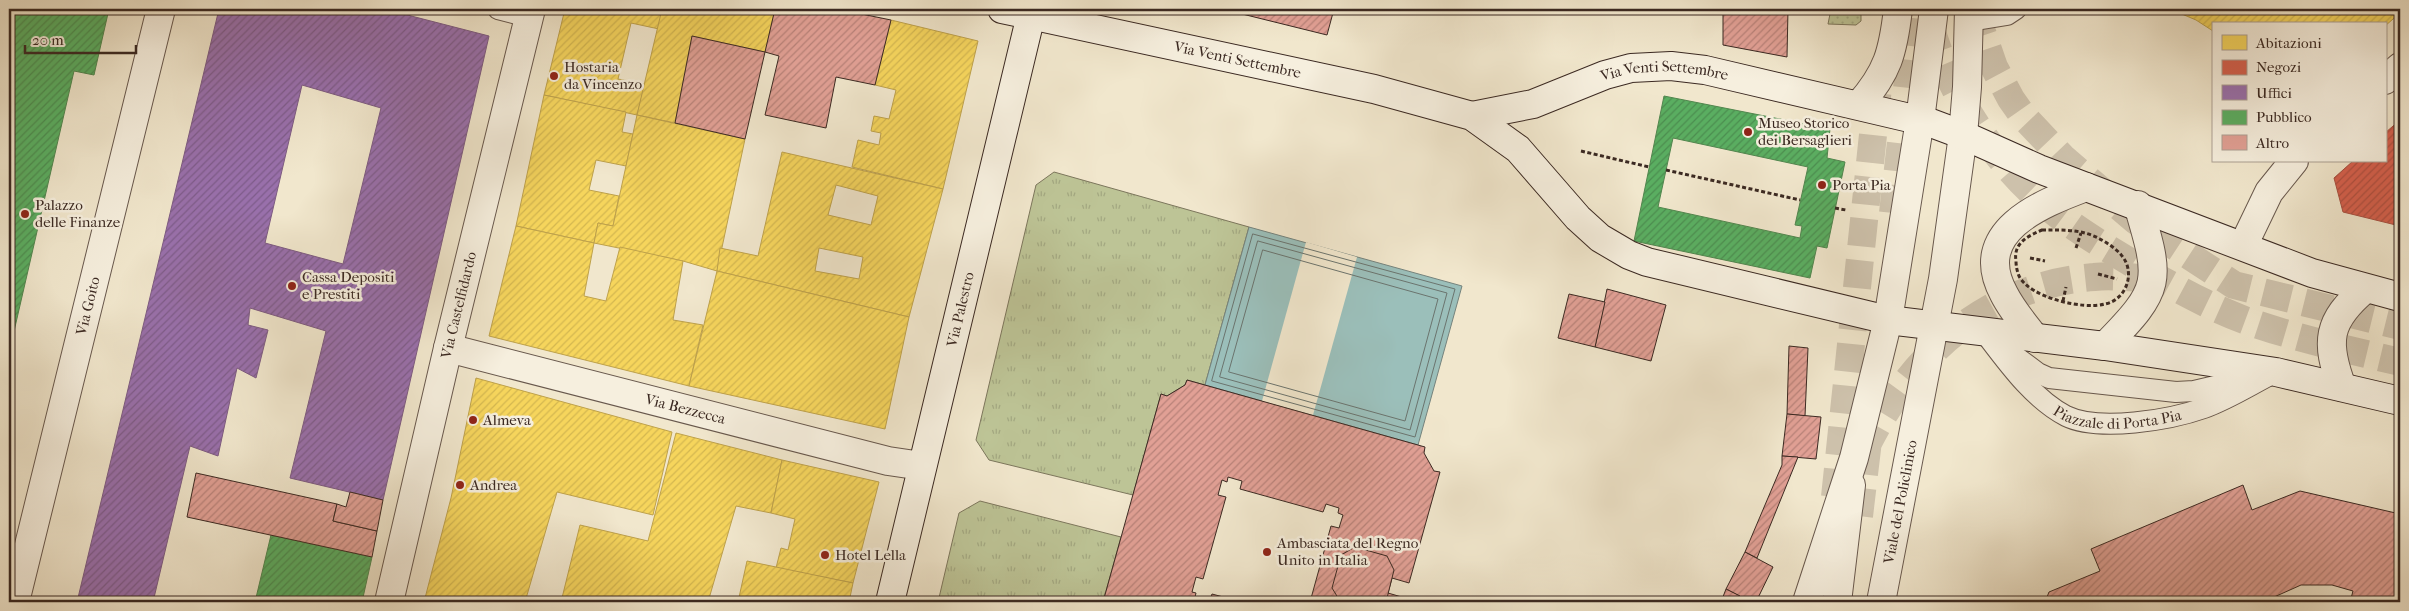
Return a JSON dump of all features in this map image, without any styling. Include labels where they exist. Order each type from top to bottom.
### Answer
[{"type":"street","name":"Via Goito","points":[[15,602],[161,9]]},
{"type":"street","name":"Via Venti Settembre","points":[[1002,9],[1374,89],[1472,116],[1518,149],[1578,218],[1608,244],[1647,262],[1888,320]]},
{"type":"street","points":[[1898,9],[1887,66],[1876,85],[1859,105],[1920,120],[1964,135],[2086,187],[2138,205],[2312,273],[2400,297]]},
{"type":"street","points":[[1807,602],[1854,458],[1888,320],[1920,120],[1934,9]]},
{"type":"street","name":"Via Castelfidardo","points":[[389,602],[448,348],[530,13]]},
{"type":"street","name":"Via Palestro","points":[[890,602],[1031,15]]},
{"type":"street","points":[[1935,327],[1964,135],[1970,15]]},
{"type":"street","name":"Via Venti Settembre","points":[[1472,116],[1533,104],[1605,75],[1652,65],[1706,70],[1859,105]]},
{"type":"street","points":[[2386,79],[2400,66]]},
{"type":"street","points":[[2243,246],[2269,192],[2293,162]]},
{"type":"street","points":[[2035,338],[2018,316],[1999,285],[1995,272],[1997,250],[2006,232],[2025,216],[2056,198],[2086,187]]},
{"type":"street","points":[[2105,346],[2142,306],[2153,281],[2150,252],[2138,205]]},
{"type":"street","points":[[2342,387],[2330,351],[2331,338],[2341,315],[2365,289]]},
{"type":"street","points":[[1888,320],[2105,346],[2276,372],[2400,400]]},
{"type":"street","name":"Viale del Policlinico","points":[[1881,602],[1935,327]]},
{"type":"street","name":"Via Bezzecca","points":[[448,348],[888,461],[922,466]]},
{"type":"street","points":[[1837,602],[1845,549],[1854,458]]},
{"type":"lane","points":[[498,9],[530,13]]},
{"type":"lane","points":[[1970,15],[2007,15],[2016,9]]},
{"type":"lane","name":"Piazzale di Porta Pia","points":[[1984,332],[2011,367],[2045,401],[2067,416],[2098,425],[2167,418],[2205,408],[2276,372]]},
{"type":"lane","name":"Piazzale di Porta Pia","points":[[1984,332],[2038,373],[2059,380],[2176,392],[2194,391],[2276,372]]},
{"type":"path","points":[[1581,151],[1649,167]]},
{"type":"path","points":[[1666,170],[1800,200]]},
{"type":"path","points":[[1836,208],[1846,210]]},
{"type":"path","points":[[2042,230],[2081,232],[2097,237],[2123,257],[2128,269],[2128,281],[2123,294],[2112,303],[2096,307],[2063,301],[2045,295],[2028,286],[2020,277],[2015,255],[2019,244],[2029,235],[2042,230]]},
{"type":"path","points":[[2076,248],[2081,232]]},
{"type":"path","points":[[2098,274],[2128,281]]},
{"type":"path","points":[[2063,301],[2066,288]]},
{"type":"green space","points":[[1831,9],[1861,9],[1861,21],[1856,25],[1828,24]]},
{"type":"green space","points":[[1054,172],[1249,227],[1205,385],[1187,380],[1185,385],[1167,396],[1161,394],[1133,495],[989,460],[976,440],[1036,185]]},
{"type":"green space","points":[[980,501],[1121,537],[1103,602],[938,602],[959,513]]},
{"type":"water","points":[[1249,227],[1462,286],[1418,445],[1205,385]]},
{"type":"pier","points":[[1306,242],[1357,257],[1313,415],[1262,401]]},
{"type":"building: Abitazioni","points":[[565,9],[662,9],[659,29],[631,23],[618,79],[645,84],[637,115],[544,95]]},
{"type":"building: Abitazioni","points":[[662,9],[775,9],[765,52],[692,36],[675,123],[637,115]]},
{"type":"building: Abitazioni","points":[[2170,9],[2285,9],[2293,15],[2299,9],[2400,9],[2400,13],[2386,25],[2386,22],[2212,22],[2212,30],[2196,20]]},
{"type":"building: Abitazioni","points":[[891,20],[978,41],[943,189],[852,167],[858,140],[879,145],[881,133],[871,131],[874,116],[889,119],[896,90],[875,85]]},
{"type":"building: Abitazioni","points":[[544,95],[626,112],[622,132],[633,134],[626,166],[596,160],[589,190],[619,196],[613,226],[598,223],[594,243],[516,226]]},
{"type":"building: Abitazioni","points":[[637,115],[745,139],[717,271],[683,261],[594,243],[598,223],[613,226]]},
{"type":"building: Abitazioni","points":[[782,152],[943,189],[909,317],[717,271],[720,248],[758,256]],"holes":[[[836,185],[878,196],[871,225],[828,215]],[[819,248],[863,257],[859,279],[815,271]]]},
{"type":"building: Abitazioni","points":[[516,226],[594,243],[584,296],[606,301],[620,247],[683,261],[673,320],[703,325],[689,386],[489,336]]},
{"type":"building: Abitazioni","points":[[717,271],[909,317],[885,429],[689,386]]},
{"type":"building: Abitazioni","points":[[476,378],[672,432],[653,515],[557,492],[525,602],[424,602],[451,498]]},
{"type":"building: Abitazioni","points":[[676,433],[782,460],[771,513],[736,506],[708,602],[561,602],[580,525],[648,541]]},
{"type":"building: Abitazioni","points":[[782,460],[879,482],[853,583],[776,568],[781,548],[788,550],[795,519],[771,513]]},
{"type":"building: Abitazioni","points":[[747,561],[853,583],[849,602],[738,602]]},
{"type":"building: Negozi","points":[[2400,120],[2400,226],[2343,212],[2334,178],[2352,162],[2386,162],[2386,132]]},
{"type":"building: Uffici","name":"Cassa Depositi e Prestiti","points":[[219,9],[384,9],[489,36],[383,500],[290,478],[326,331],[250,308],[248,325],[268,330],[256,378],[237,368],[218,456],[190,446],[153,602],[77,602]],"holes":[[[302,85],[381,108],[343,264],[265,243]]]},
{"type":"building: Pubblico","name":"Palazzo delle Finanze","points":[[9,9],[109,9],[94,75],[74,71],[9,353]]},
{"type":"building: Pubblico","name":"Porta Pia","points":[[1664,96],[1830,129],[1827,158],[1845,162],[1827,248],[1817,246],[1810,278],[1634,241]],"holes":[[[1673,138],[1808,167],[1795,225],[1802,226],[1800,238],[1658,207]]]},
{"type":"building: Pubblico","points":[[271,535],[372,557],[362,602],[255,602]]},
{"type":"building: Altro","points":[[775,9],[837,9],[891,20],[875,85],[836,77],[826,128],[765,115],[779,56],[765,52]]},
{"type":"building: Altro","points":[[1222,9],[1334,9],[1327,35]]},
{"type":"building: Altro","points":[[1723,9],[1788,9],[1787,57],[1723,45]]},
{"type":"building: Altro","points":[[692,36],[765,52],[745,139],[675,123]]},
{"type":"building: Altro","points":[[1607,289],[1666,305],[1651,361],[1595,347]]},
{"type":"building: Altro","points":[[1569,294],[1605,302],[1595,347],[1558,338]]},
{"type":"building: Altro","points":[[1789,346],[1808,348],[1805,416],[1787,414]]},
{"type":"building: Altro","points":[[1187,380],[1425,447],[1424,453],[1434,471],[1440,472],[1409,583],[1392,578],[1388,593],[1405,598],[1404,602],[1310,602],[1331,526],[1339,528],[1343,515],[1338,513],[1339,508],[1326,504],[1323,512],[1240,489],[1242,481],[1228,477],[1227,482],[1222,480],[1218,495],[1226,497],[1203,579],[1196,577],[1192,592],[1196,593],[1195,597],[1209,601],[1212,594],[1242,602],[1103,602],[1161,394],[1167,396],[1185,385]]},
{"type":"building: Altro","points":[[1787,414],[1821,417],[1816,459],[1782,456]]},
{"type":"building: Altro","points":[[1782,456],[1798,457],[1757,558],[1745,552],[1782,465]]},
{"type":"building: Altro","points":[[196,473],[337,504],[333,521],[377,531],[372,557],[187,517]]},
{"type":"building: Altro","points":[[2243,485],[2252,510],[2300,491],[2400,514],[2400,602],[2350,602],[2353,591],[2332,585],[2301,585],[2263,602],[2045,602],[2049,592],[2100,571],[2091,549]]},
{"type":"building: Altro","points":[[350,492],[383,500],[377,531],[333,521],[337,504],[346,507]]},
{"type":"building: Altro","points":[[1355,547],[1387,556],[1394,570],[1386,602],[1343,602],[1340,601],[1332,588],[1341,555]]},
{"type":"building: Altro","points":[[1745,552],[1773,567],[1756,602],[1751,602],[1726,589]]},
{"type":"building: Altro","points":[[1726,589],[1740,596],[1737,602],[1721,602]]},
{"type":"tunnel","points":[[1893,213],[1916,9]]},
{"type":"tunnel","points":[[1974,9],[1994,67],[2011,99],[2023,116],[2062,157],[2135,220],[2234,285],[2400,326]]},
{"type":"tunnel","points":[[1930,25],[1948,75],[1975,124],[1991,147],[2027,188],[2070,224],[2145,271],[2197,299],[2236,317],[2306,339],[2400,362]]},
{"type":"tunnel","points":[[1835,497],[1878,87]]},
{"type":"tunnel","points":[[1864,451],[1882,417],[1904,385],[1928,357],[1955,332],[1986,311],[2019,294],[2055,283],[2102,276],[2155,279]]},
{"type":"tunnel","points":[[1859,516],[1869,432]]},
{"type":"place","name":"Hostaria da Vincenzo","points":[[554,76]]},
{"type":"place","name":"Museo Storico dei Bersaglieri","points":[[1748,132]]},
{"type":"place","name":"Porta Pia","points":[[1822,185]]},
{"type":"place","name":"Palazzo delle Finanze","points":[[25,214]]},
{"type":"place","name":"Cassa Depositi e Prestiti","points":[[292,286]]},
{"type":"place","name":"Almeva","points":[[473,420]]},
{"type":"place","name":"Andrea","points":[[460,485]]},
{"type":"place","name":"Ambasciata del Regno Unito in Italia","points":[[1267,552]]},
{"type":"place","name":"Hotel Lella","points":[[825,555]]}]
